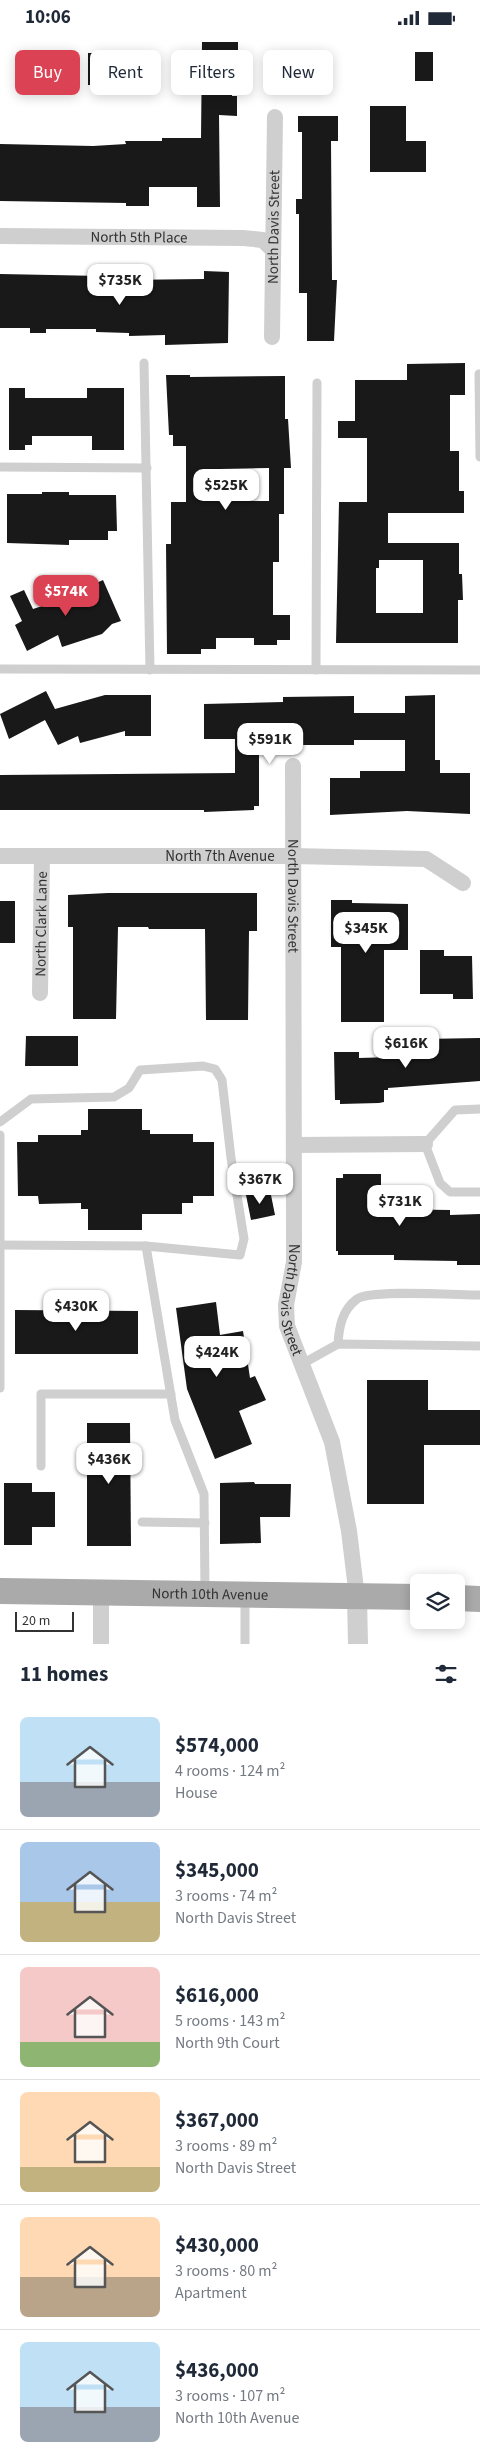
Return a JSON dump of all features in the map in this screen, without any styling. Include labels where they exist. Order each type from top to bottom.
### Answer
[{"type":"main road","name":"North 10th Avenue","points":[[0,1591],[410,1597]]},
{"type":"main road","points":[[465,1598],[480,1599]]},
{"type":"street","name":"North Davis Street","points":[[272,337],[275,117]]},
{"type":"street","name":"North 5th Place","points":[[0,236],[263,239],[273,250]]},
{"type":"street","name":"North Davis Street","points":[[293,766],[294,1262],[286,1305],[287,1326],[332,1442],[349,1531],[357,1597],[358,1644]]},
{"type":"street","name":"North 7th Avenue","points":[[0,856],[293,856],[426,859],[463,883]]},
{"type":"street","name":"North Clark Lane","points":[[40,993],[42,856]]},
{"type":"street","points":[[294,1145],[425,1144]]},
{"type":"street","points":[[101,1592],[101,1644]]},
{"type":"lane","points":[[144,363],[150,671]]},
{"type":"lane","points":[[479,374],[480,457]]},
{"type":"lane","points":[[316,670],[317,383]]},
{"type":"lane","points":[[0,467],[146,468]]},
{"type":"lane","points":[[0,669],[150,671],[480,670]]},
{"type":"lane","points":[[0,1122],[31,1099],[114,1097],[129,1088],[140,1070],[204,1067],[215,1069],[222,1080],[231,1158],[244,1239],[240,1255],[146,1246],[1,1245]]},
{"type":"lane","points":[[480,1109],[455,1110],[425,1144],[440,1183],[450,1192],[480,1192]]},
{"type":"lane","points":[[0,1135],[0,1388]]},
{"type":"lane","points":[[146,1246],[174,1420],[204,1494],[204,1594]]},
{"type":"lane","points":[[338,1344],[343,1316],[350,1305],[367,1294],[480,1295]]},
{"type":"lane","points":[[302,1364],[338,1344],[480,1346]]},
{"type":"lane","points":[[41,1466],[41,1393],[171,1394]]},
{"type":"lane","points":[[142,1522],[205,1523]]},
{"type":"lane","points":[[245,1594],[245,1644]]},
{"type":"building","points":[[202,42],[238,42],[238,50],[202,50]]},
{"type":"building","points":[[415,52],[433,52],[433,81],[415,81]]},
{"type":"building","points":[[88,53],[90,53],[90,85],[88,85]]},
{"type":"building","points":[[201,95],[237,96],[237,116],[219,115],[220,207],[197,207],[197,187],[149,187],[149,206],[126,206],[126,203],[0,201],[0,144],[93,146],[126,144],[125,141],[162,141],[162,138],[201,138]]},
{"type":"building","points":[[370,106],[406,106],[406,141],[426,141],[426,172],[370,172]]},
{"type":"building","points":[[298,116],[338,116],[338,141],[331,141],[332,280],[337,280],[334,341],[307,341],[307,293],[299,293],[299,214],[296,214],[296,199],[302,199],[302,132],[298,132]]},
{"type":"building","points":[[102,270],[122,270],[122,280],[204,279],[204,271],[229,272],[228,343],[165,345],[165,335],[129,336],[129,333],[96,332],[96,329],[46,329],[46,333],[30,333],[30,328],[0,328],[0,274],[102,276]]},
{"type":"building","points":[[465,363],[465,395],[450,395],[450,451],[459,451],[459,491],[464,491],[464,513],[388,513],[388,543],[459,543],[459,574],[462,574],[463,600],[458,600],[458,643],[336,643],[339,502],[367,502],[367,438],[338,438],[338,421],[355,421],[355,380],[407,380],[407,364]],"holes":[[[379,560],[423,560],[423,613],[376,613],[376,568],[379,568]]]},
{"type":"building","points":[[166,375],[190,375],[190,377],[285,376],[285,419],[288,419],[291,468],[284,468],[284,514],[279,514],[279,562],[273,562],[273,615],[290,615],[290,640],[277,640],[277,645],[254,645],[254,638],[216,638],[216,649],[201,649],[201,654],[167,654],[166,544],[171,544],[171,502],[186,502],[186,446],[173,446],[173,435],[169,435]],"holes":[[[269,468],[269,501],[219,501],[219,469]]]},
{"type":"building","points":[[9,388],[25,388],[25,398],[87,398],[87,388],[124,388],[124,450],[92,450],[92,436],[32,436],[32,445],[25,445],[25,450],[9,450]]},
{"type":"building","points":[[42,492],[69,492],[69,495],[116,495],[117,531],[108,531],[108,540],[69,540],[69,545],[7,543],[7,494],[42,494]]},
{"type":"building","points":[[103,580],[121,621],[112,624],[102,634],[62,647],[58,635],[27,651],[15,625],[22,621],[10,596],[24,590],[33,609],[82,593],[81,590]]},
{"type":"building","points":[[46,691],[55,709],[105,695],[151,695],[151,736],[125,736],[125,731],[80,743],[78,736],[58,745],[45,720],[9,739],[0,714]]},
{"type":"building","points":[[435,695],[435,760],[440,760],[440,773],[470,773],[470,814],[407,811],[330,815],[330,778],[360,778],[360,771],[405,771],[405,740],[354,740],[354,745],[269,745],[269,747],[259,747],[259,806],[254,806],[254,810],[204,812],[204,810],[0,810],[0,775],[235,773],[235,739],[204,739],[204,704],[283,702],[283,697],[354,696],[354,713],[405,713],[405,696]]},
{"type":"building","points":[[108,893],[257,893],[257,931],[249,931],[248,1020],[206,1020],[205,929],[149,929],[148,927],[118,927],[116,1019],[73,1019],[73,927],[68,927],[68,895]]},
{"type":"building","points":[[331,900],[352,900],[352,903],[408,904],[408,950],[384,950],[384,1022],[341,1022],[341,947],[331,947]]},
{"type":"building","points":[[0,901],[15,901],[15,943],[0,943]]},
{"type":"building","points":[[420,950],[444,950],[444,956],[472,956],[473,999],[453,999],[453,994],[420,994]]},
{"type":"building","points":[[26,1036],[78,1036],[78,1066],[25,1066]]},
{"type":"building","points":[[480,1038],[480,1081],[388,1088],[388,1090],[384,1090],[384,1102],[379,1103],[340,1104],[340,1100],[335,1100],[334,1052],[359,1052],[359,1058],[393,1057],[393,1043],[422,1042],[422,1039]]},
{"type":"building","points":[[88,1109],[142,1109],[142,1130],[150,1130],[150,1134],[193,1134],[193,1142],[214,1142],[214,1196],[193,1196],[193,1203],[182,1203],[182,1214],[142,1214],[142,1230],[88,1230],[88,1209],[81,1209],[81,1203],[39,1204],[38,1196],[18,1196],[17,1142],[38,1142],[38,1135],[81,1135],[81,1130],[88,1130]]},
{"type":"building","points":[[343,1174],[381,1174],[381,1209],[450,1210],[450,1215],[480,1214],[480,1265],[457,1265],[457,1261],[394,1260],[394,1255],[338,1255],[338,1251],[336,1251],[336,1178],[343,1178]]},
{"type":"building","points":[[270,1190],[275,1215],[251,1220],[246,1195]]},
{"type":"building","points":[[216,1302],[220,1335],[243,1331],[250,1378],[255,1376],[266,1400],[239,1411],[252,1444],[215,1459],[187,1389],[176,1308]]},
{"type":"building","points":[[15,1310],[138,1311],[138,1354],[15,1354]]},
{"type":"building","points":[[367,1380],[428,1380],[428,1410],[480,1410],[480,1445],[424,1445],[424,1504],[367,1504]]},
{"type":"building","points":[[87,1423],[130,1423],[131,1546],[87,1546]]},
{"type":"building","points":[[254,1482],[255,1484],[291,1484],[290,1517],[260,1517],[261,1543],[220,1544],[220,1483]]},
{"type":"building","points":[[4,1483],[32,1483],[32,1492],[55,1492],[55,1527],[32,1527],[32,1545],[4,1545]]}]
